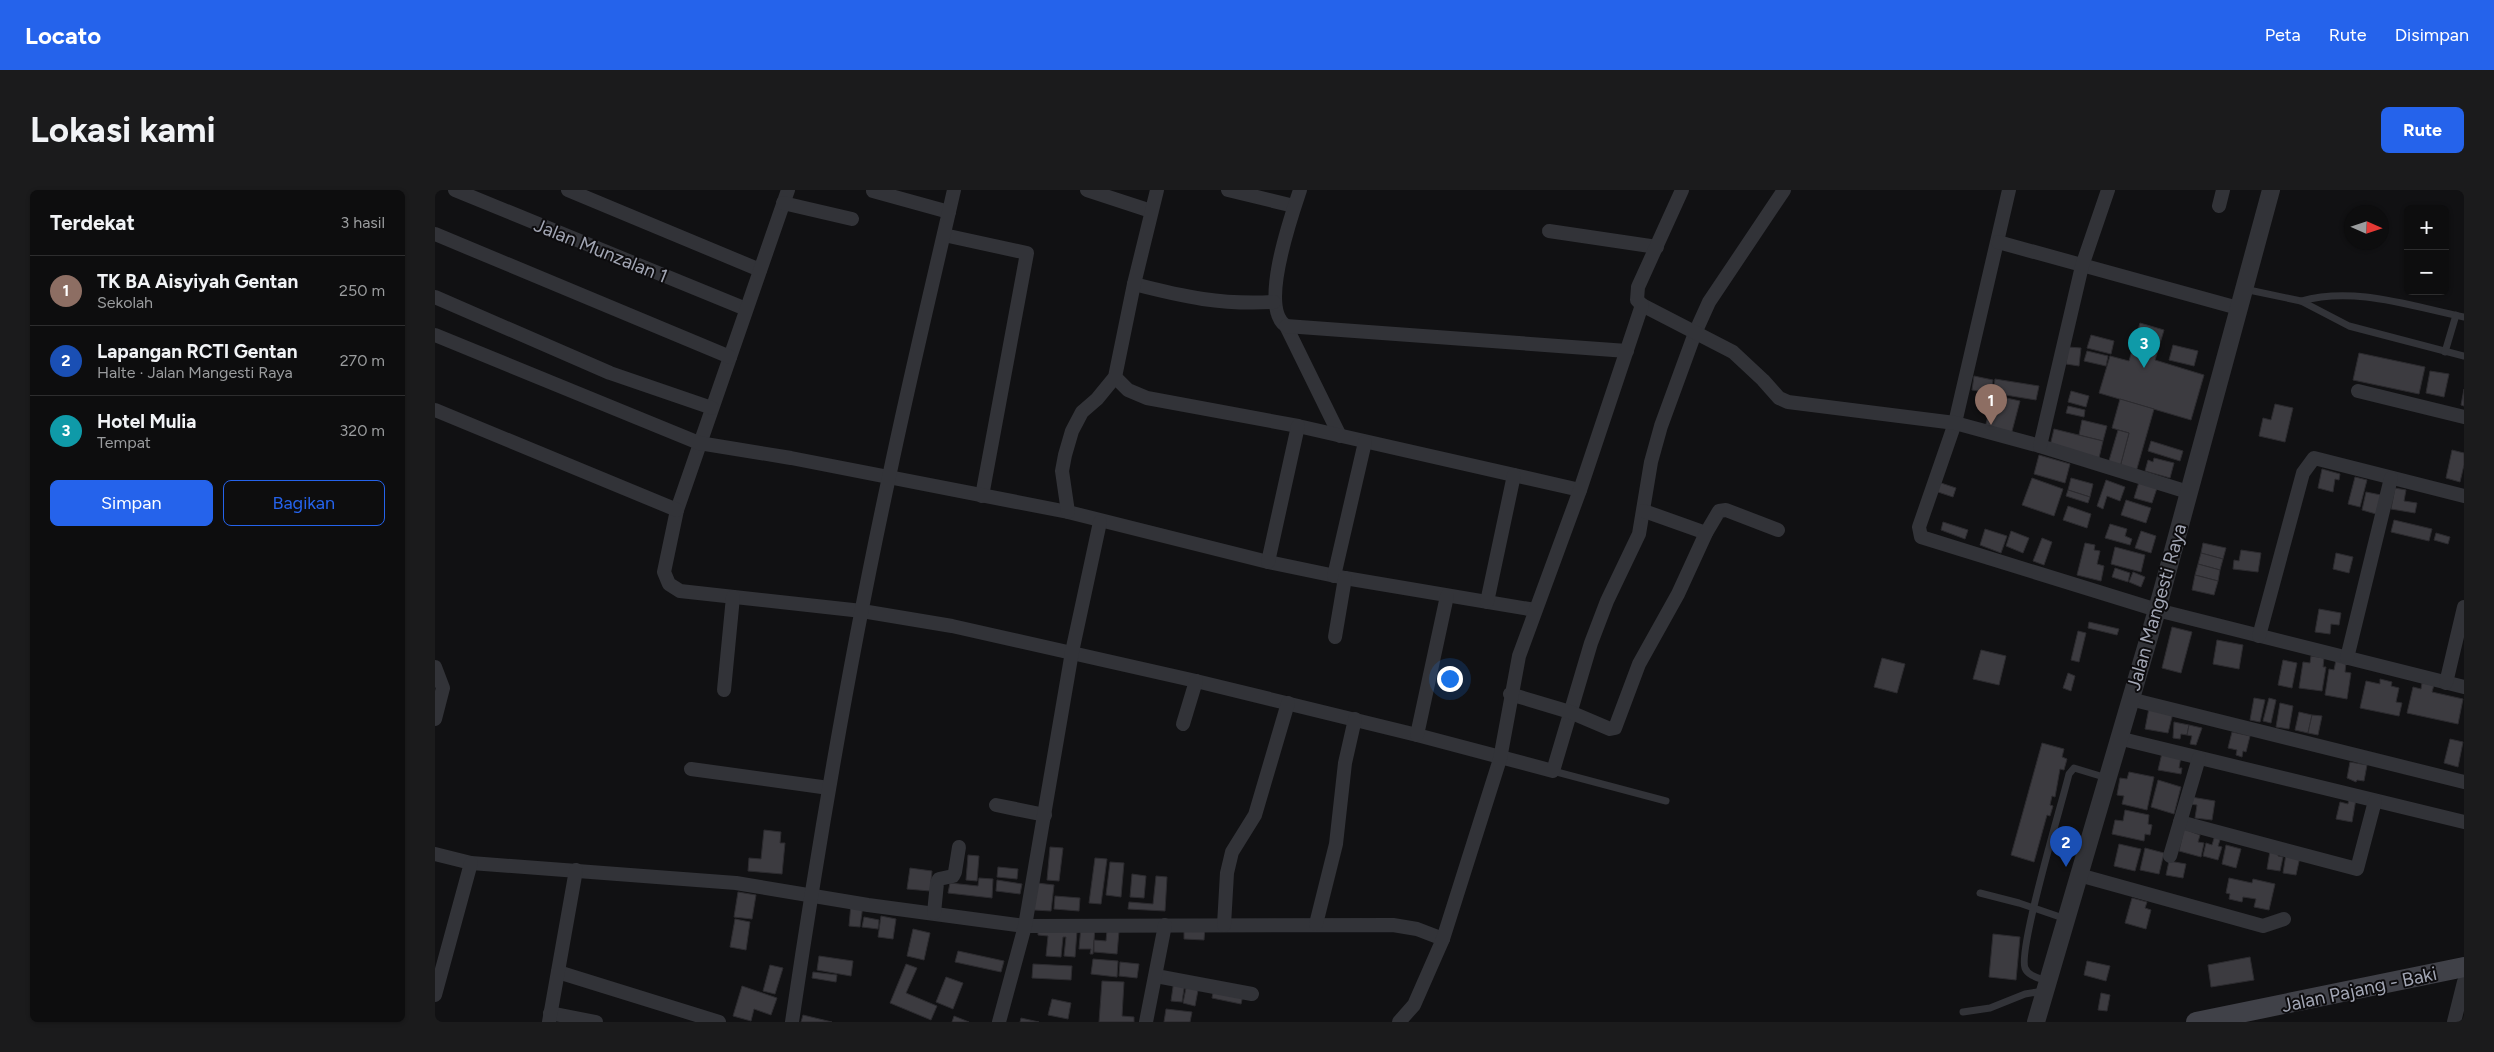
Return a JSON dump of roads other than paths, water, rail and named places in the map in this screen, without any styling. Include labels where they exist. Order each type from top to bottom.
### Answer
[{"type":"main road","name":"Jalan Pajang - Baki","points":[[2196,1022],[2464,967]]},
{"type":"street","name":"Jalan Munzalan 1","points":[[455,190],[746,309]]},
{"type":"street","points":[[568,190],[760,270]]},
{"type":"street","points":[[792,1022],[810,895],[861,611],[889,476],[954,190]]},
{"type":"street","points":[[1087,190],[1151,211]]},
{"type":"street","points":[[1068,512],[1062,471],[1072,431],[1082,412],[1097,399],[1115,377],[1133,284],[1157,190]]},
{"type":"street","points":[[1228,190],[1294,206]]},
{"type":"street","points":[[1300,190],[1282,245],[1274,302],[1278,317],[1286,326],[1340,436]]},
{"type":"street","points":[[1682,190],[1638,287],[1637,300],[1642,305],[1733,352],[1788,402],[1955,423],[2040,446],[2188,492]]},
{"type":"street","points":[[852,219],[786,196],[677,510],[664,572],[669,584],[680,591],[861,611],[952,626],[1072,652],[1355,719],[1500,759],[1553,771],[1591,643],[1607,601],[1639,534],[1651,462],[1661,426],[1695,333],[1709,302],[1784,190]]},
{"type":"street","points":[[2009,190],[1955,423],[1919,527],[1918,532],[1921,537],[2157,610],[2464,687]]},
{"type":"street","points":[[2040,446],[2082,266],[2107,190]]},
{"type":"street","points":[[2219,206],[2223,190]]},
{"type":"street","name":"Jalan Mangesti Raya","points":[[2036,1022],[2045,986],[2157,610],[2271,190]]},
{"type":"street","points":[[873,191],[949,212]]},
{"type":"street","points":[[1549,231],[1657,247]]},
{"type":"street","points":[[435,234],[730,357]]},
{"type":"street","points":[[943,236],[1027,253],[982,496]]},
{"type":"street","points":[[1998,242],[2238,308]]},
{"type":"street","points":[[1133,284],[1193,299],[1236,304],[1274,302]]},
{"type":"street","points":[[435,297],[610,373],[712,408]]},
{"type":"street","points":[[1399,1022],[1414,1005],[1443,938],[1500,759],[1510,694],[1519,656],[1580,490],[1642,305]]},
{"type":"street","points":[[1286,326],[1627,351]]},
{"type":"street","points":[[435,336],[699,443],[889,476],[1068,512],[1100,522],[1267,562],[1339,577],[1535,610]]},
{"type":"street","points":[[1115,377],[1128,390],[1147,398],[1298,426],[1580,490]]},
{"type":"street","points":[[2357,392],[2464,416]]},
{"type":"street","points":[[436,414],[677,510]]},
{"type":"street","points":[[1267,562],[1298,426]]},
{"type":"street","points":[[1335,637],[1339,577],[1365,442]]},
{"type":"street","points":[[2259,636],[2299,486],[2309,462],[2315,458],[2324,458],[2391,478],[2464,496]]},
{"type":"street","points":[[1487,602],[1514,475]]},
{"type":"street","points":[[2347,658],[2391,478]]},
{"type":"street","points":[[1510,694],[1570,712],[1610,729],[1615,728],[1639,664],[1678,594],[1706,533],[1721,509],[1779,530]]},
{"type":"street","points":[[1644,511],[1706,533]]},
{"type":"street","points":[[999,1022],[1025,926],[1072,652],[1100,522]]},
{"type":"street","points":[[1417,735],[1447,596]]},
{"type":"street","points":[[724,690],[733,597]]},
{"type":"street","points":[[2446,683],[2464,607]]},
{"type":"street","points":[[435,667],[443,688],[435,719]]},
{"type":"street","points":[[1183,724],[1196,681]]},
{"type":"street","points":[[2130,699],[2464,782]]},
{"type":"street","points":[[1224,925],[1227,873],[1232,852],[1255,814],[1268,777],[1287,703]]},
{"type":"street","points":[[1316,924],[1336,844],[1345,763],[1355,719]]},
{"type":"street","points":[[2118,738],[2464,822]]},
{"type":"street","points":[[2170,856],[2199,758]]},
{"type":"street","points":[[691,769],[829,788]]},
{"type":"street","points":[[2180,822],[2357,869],[2375,801]]},
{"type":"street","points":[[996,805],[1045,815]]},
{"type":"street","points":[[934,913],[937,883],[939,879],[953,876],[959,847]]},
{"type":"street","points":[[435,854],[471,863],[736,883],[1025,926],[1393,925],[1417,929],[1443,938]]},
{"type":"street","points":[[435,995],[471,863]]},
{"type":"street","points":[[576,870],[549,1017],[596,1022]]},
{"type":"street","points":[[2079,875],[2263,926],[2284,919]]},
{"type":"street","points":[[1146,1022],[1165,925]]},
{"type":"street","points":[[558,972],[705,1020],[719,1022]]},
{"type":"street","points":[[1156,976],[1252,994]]},
{"type":"street","points":[[2454,1022],[2464,982]]},
{"type":"lane","points":[[2244,288],[2301,301],[2349,326],[2464,356]]},
{"type":"lane","points":[[2301,301],[2330,294],[2353,294],[2464,317]]},
{"type":"lane","points":[[2445,352],[2456,315]]},
{"type":"lane","points":[[2045,986],[2029,974],[2024,967],[2034,908],[2071,770],[2074,768],[2107,778]]},
{"type":"lane","points":[[1553,771],[1666,801]]},
{"type":"lane","points":[[1980,893],[2066,919]]},
{"type":"lane","points":[[1963,1012],[1990,1008],[2045,986]]},
{"type":"place","name":"Hotel Mulia","points":[[2144,368]]},
{"type":"place","name":"TK BA Aisyiyah Gentan","points":[[1991,425]]},
{"type":"place","name":"Lapangan RCTI Gentan","points":[[2066,867]]}]
